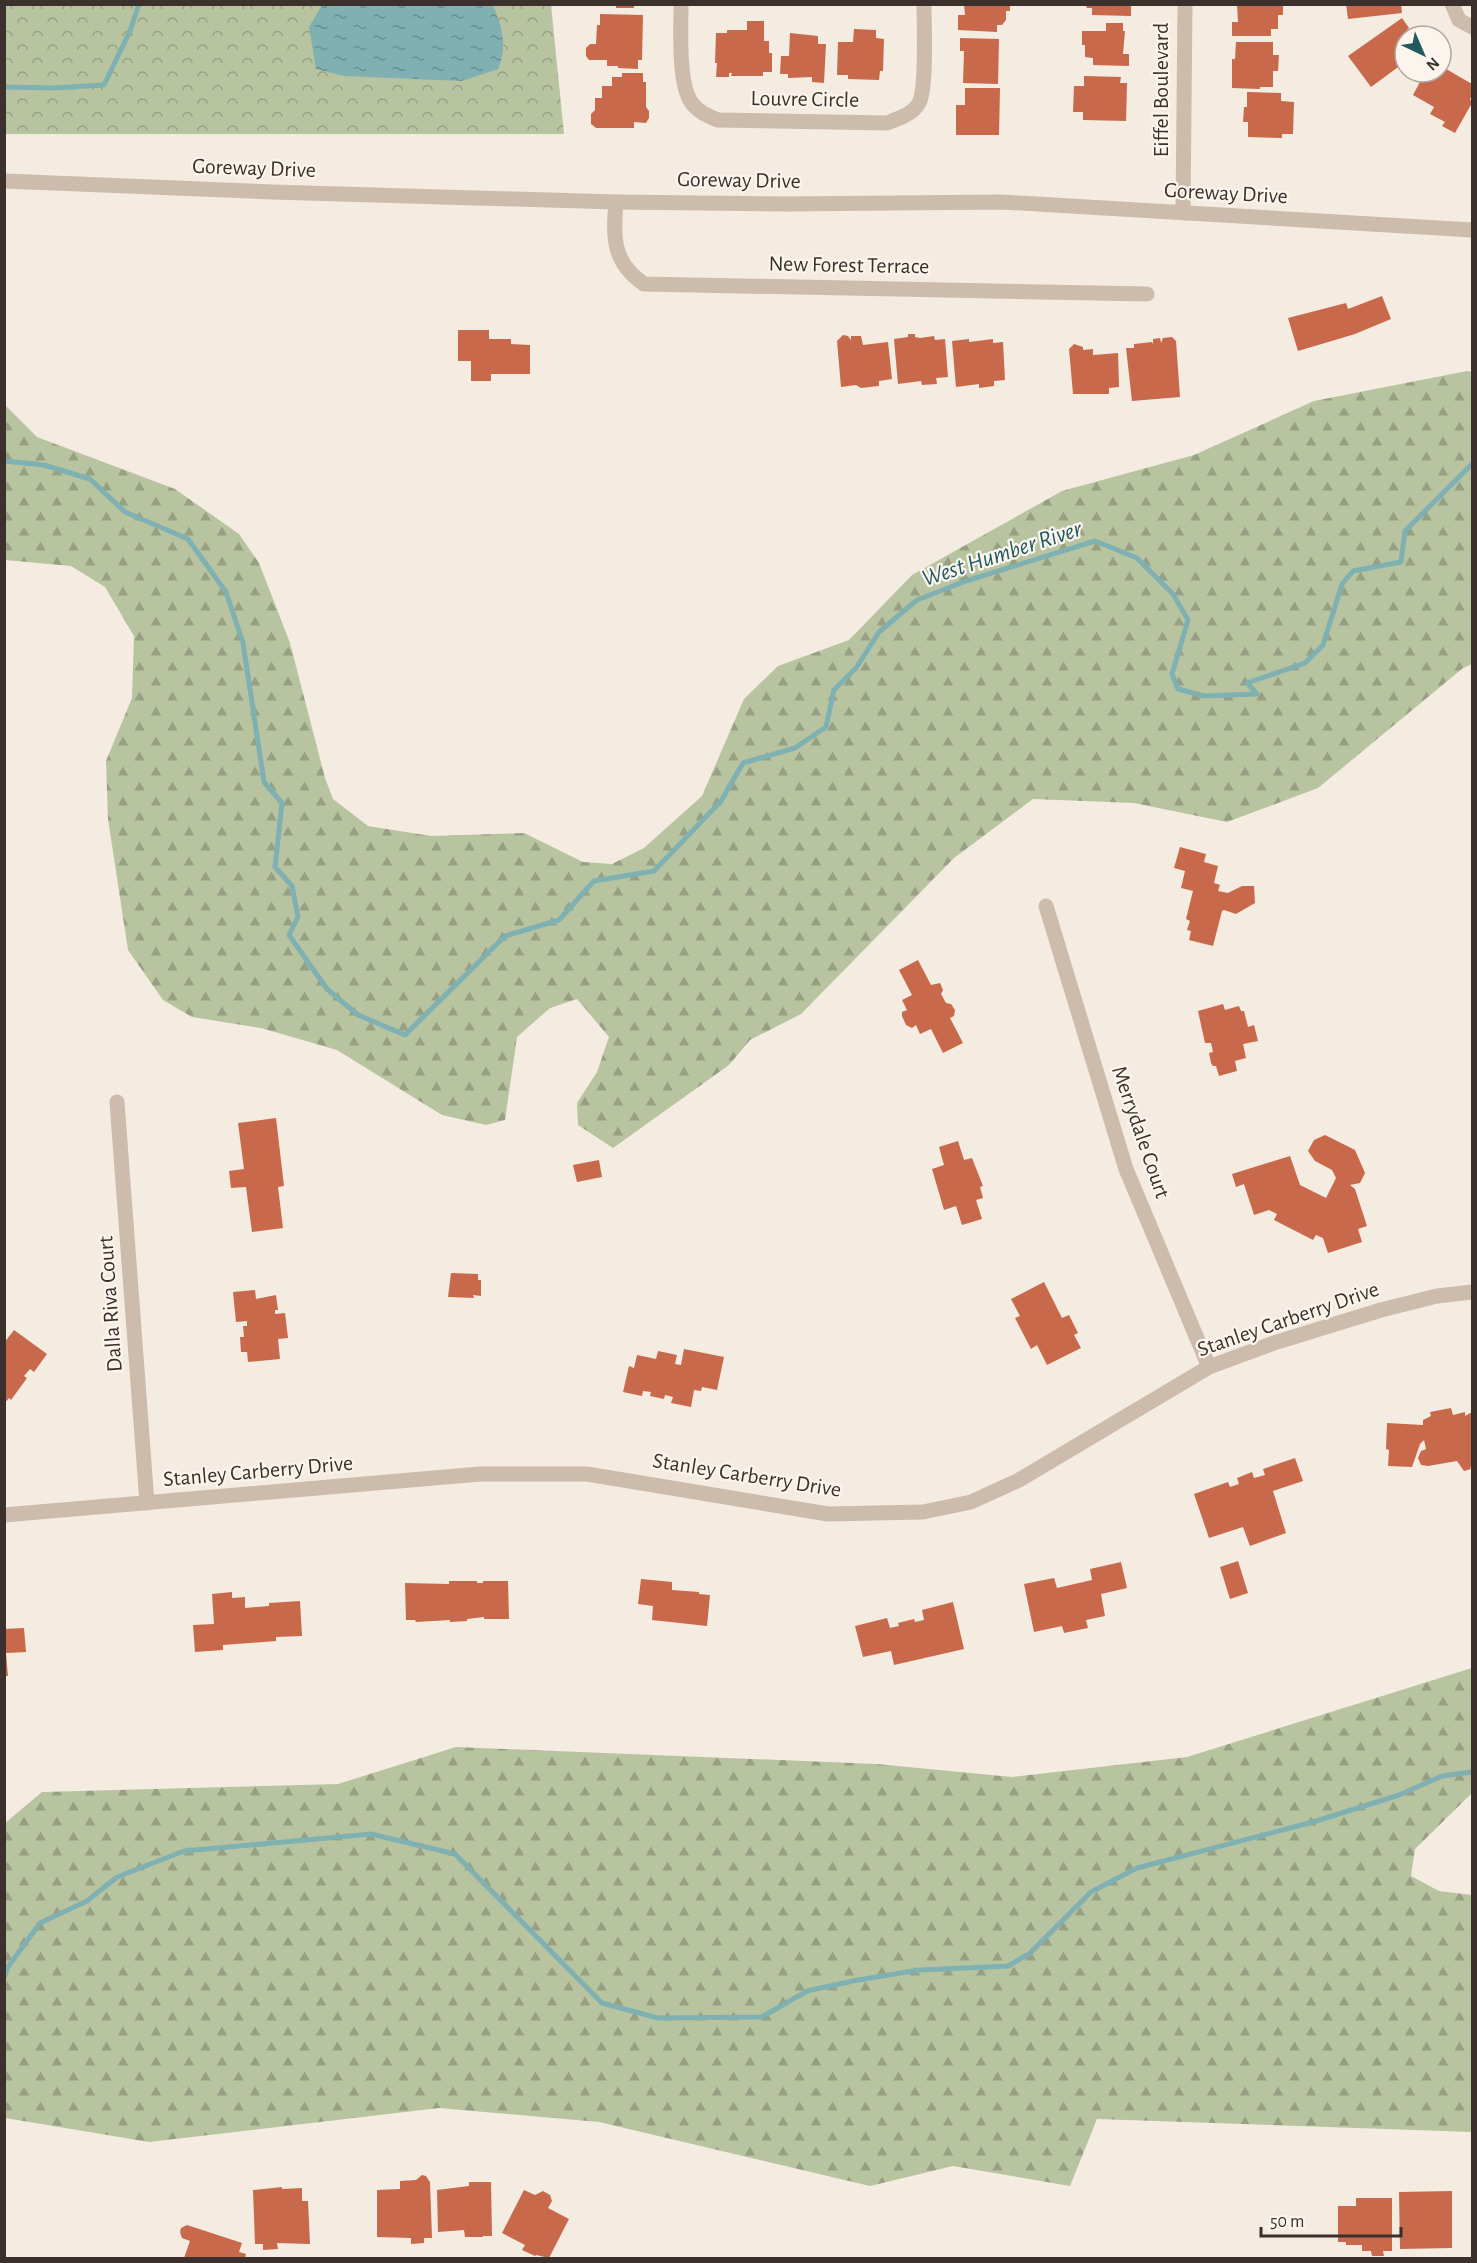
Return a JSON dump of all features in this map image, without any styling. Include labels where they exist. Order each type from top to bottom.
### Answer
[{"type":"street","name":"Louvre Circle","points":[[681,4],[681,51],[685,86],[691,102],[701,113],[718,120],[887,123],[905,115],[919,103],[924,74],[924,4]]},
{"type":"street","name":"Eiffel Boulevard","points":[[1183,213],[1185,4]]},
{"type":"street","points":[[1452,4],[1459,20],[1473,27]]},
{"type":"street","name":"Goreway Drive","points":[[4,181],[272,192],[616,202],[786,204],[1002,202],[1473,230]]},
{"type":"street","name":"New Forest Terrace","points":[[616,202],[613,234],[616,247],[621,261],[631,275],[644,284],[1147,294]]},
{"type":"street","name":"Merrydale Court","points":[[1046,906],[1126,1169],[1209,1367]]},
{"type":"street","name":"Dalla Riva Court","points":[[117,1102],[147,1503]]},
{"type":"street","name":"Stanley Carberry Drive","points":[[4,1515],[480,1474],[587,1474],[828,1514],[923,1512],[970,1502],[1019,1480],[1209,1367],[1277,1342],[1381,1310],[1437,1296],[1473,1292]]},
{"type":"green space","points":[[5,5],[551,5],[564,134],[5,134]]},
{"type":"green space","points":[[1467,371],[1472,372],[1472,664],[1463,668],[1318,788],[1227,822],[1134,803],[1033,799],[954,858],[801,1014],[750,1040],[729,1065],[613,1148],[578,1125],[577,1103],[597,1072],[609,1037],[577,999],[550,1008],[517,1037],[505,1120],[486,1125],[442,1115],[337,1050],[261,1028],[192,1017],[163,1000],[128,950],[108,819],[106,761],[132,698],[134,636],[105,587],[71,566],[5,560],[5,405],[37,437],[175,489],[239,534],[259,563],[290,643],[325,778],[333,799],[368,826],[431,836],[524,833],[583,862],[612,864],[644,848],[702,796],[744,699],[778,666],[849,640],[912,575],[1062,491],[1194,455],[1314,401]]},
{"type":"green space","points":[[1472,1668],[1472,1793],[1415,1849],[1411,1876],[1439,1891],[1472,1895],[1472,2132],[1097,2119],[1070,2186],[953,2166],[870,2186],[599,2122],[439,2108],[149,2142],[5,2118],[5,1823],[42,1792],[338,1784],[456,1747],[877,1764],[1012,1777],[1187,1757]]},
{"type":"water","points":[[322,5],[493,5],[503,37],[503,52],[498,69],[462,81],[344,76],[316,69],[309,27]]},
{"type":"building","points":[[616,4],[634,4],[634,8],[616,8]]},
{"type":"building","points":[[964,4],[1010,4],[1010,11],[1006,11],[1006,20],[1002,25],[997,25],[997,32],[958,30],[958,15],[965,15]]},
{"type":"building","points":[[1085,4],[1131,4],[1131,16],[1092,15],[1092,8],[1087,8]]},
{"type":"building","points":[[1237,4],[1283,4],[1283,15],[1278,15],[1278,29],[1271,29],[1271,36],[1232,36],[1232,22],[1238,22]]},
{"type":"building","points":[[1346,4],[1401,4],[1402,13],[1348,19]]},
{"type":"building","points":[[600,14],[643,15],[642,60],[638,60],[638,69],[607,66],[607,60],[589,60],[586,56],[586,48],[590,44],[596,44]]},
{"type":"building","points":[[1402,18],[1406,24],[1393,24]]},
{"type":"building","points":[[747,21],[764,21],[764,41],[769,41],[769,53],[772,53],[772,72],[763,72],[763,76],[731,76],[732,73],[729,73],[729,77],[716,77],[716,33],[727,33],[727,30],[747,30]]},
{"type":"building","points":[[1106,23],[1123,23],[1123,31],[1125,31],[1123,54],[1129,54],[1129,66],[1093,65],[1093,58],[1085,57],[1082,31],[1106,31]]},
{"type":"building","points":[[1393,24],[1393,71],[1371,87],[1348,56]]},
{"type":"building","points":[[854,29],[876,30],[876,38],[884,39],[883,71],[880,71],[879,80],[848,79],[848,75],[837,75],[838,42],[853,42]]},
{"type":"building","points":[[790,33],[818,36],[818,44],[826,44],[824,83],[812,82],[812,77],[788,78],[788,74],[780,74],[781,56],[789,56]]},
{"type":"building","points":[[960,38],[999,39],[998,84],[963,83],[964,51],[960,51]]},
{"type":"building","points":[[1236,42],[1273,42],[1273,55],[1279,55],[1278,71],[1273,71],[1273,87],[1232,88],[1232,59],[1235,59]]},
{"type":"building","points":[[622,73],[643,73],[649,118],[646,123],[634,122],[634,128],[596,128],[591,124],[591,114],[595,110],[595,98],[602,98],[602,86],[612,86],[612,77],[622,77]]},
{"type":"building","points":[[1453,73],[1472,84],[1470,99],[1472,103],[1455,133],[1442,126],[1445,122],[1430,114],[1434,107],[1413,95],[1419,84],[1453,84]]},
{"type":"building","points":[[1084,76],[1121,77],[1120,83],[1127,83],[1126,121],[1083,120],[1083,112],[1073,112],[1074,86],[1084,86]]},
{"type":"building","points":[[965,88],[1000,88],[999,135],[956,135],[956,105],[965,105]]},
{"type":"building","points":[[1247,92],[1281,93],[1281,101],[1294,102],[1293,134],[1282,134],[1282,138],[1248,137],[1248,122],[1243,122],[1244,107],[1247,107]]},
{"type":"building","points":[[1382,296],[1391,319],[1355,334],[1298,351],[1288,318],[1346,303],[1348,309]]},
{"type":"building","points":[[458,330],[489,330],[489,339],[511,339],[511,344],[530,345],[530,374],[491,374],[491,381],[471,381],[471,361],[458,361]]},
{"type":"building","points":[[908,334],[915,334],[915,337],[920,338],[934,336],[935,340],[945,339],[948,377],[936,378],[937,384],[922,385],[921,381],[898,384],[894,339],[908,337]]},
{"type":"building","points":[[843,335],[848,336],[851,340],[851,336],[861,336],[863,345],[888,342],[892,379],[879,381],[879,386],[841,387],[837,341]]},
{"type":"building","points":[[1172,337],[1176,341],[1180,397],[1132,401],[1126,348],[1134,348],[1134,344],[1152,342],[1153,344],[1153,339],[1160,338],[1161,343],[1163,338]]},
{"type":"building","points":[[969,339],[969,342],[993,339],[993,343],[1003,342],[1005,380],[994,381],[994,386],[979,388],[979,384],[956,387],[952,341]]},
{"type":"building","points":[[1074,344],[1083,347],[1083,350],[1093,349],[1093,355],[1118,353],[1119,387],[1109,388],[1109,394],[1073,394],[1069,349]]},
{"type":"building","points":[[1180,847],[1206,854],[1204,862],[1218,866],[1214,883],[1220,885],[1218,891],[1228,893],[1242,886],[1254,886],[1255,903],[1236,914],[1222,911],[1213,946],[1189,940],[1191,931],[1187,930],[1190,921],[1186,919],[1193,891],[1181,888],[1185,871],[1174,868]]},
{"type":"building","points":[[918,960],[931,985],[940,983],[943,990],[941,994],[946,1003],[951,1004],[955,1010],[954,1016],[950,1018],[963,1043],[943,1053],[931,1029],[920,1034],[916,1025],[912,1028],[906,1025],[902,1016],[902,1012],[907,1010],[902,1000],[912,995],[899,970]]},
{"type":"building","points":[[1223,1004],[1225,1010],[1239,1006],[1241,1011],[1244,1011],[1248,1027],[1254,1025],[1258,1041],[1243,1044],[1246,1058],[1235,1061],[1237,1071],[1219,1076],[1216,1066],[1211,1063],[1209,1053],[1213,1052],[1211,1043],[1205,1043],[1198,1011]]},
{"type":"building","points":[[276,1118],[284,1186],[278,1187],[283,1228],[252,1232],[246,1187],[231,1188],[229,1171],[244,1169],[238,1123]]},
{"type":"building","points":[[1325,1135],[1355,1150],[1365,1173],[1360,1183],[1350,1185],[1355,1189],[1367,1226],[1358,1229],[1362,1242],[1328,1253],[1323,1238],[1316,1235],[1313,1240],[1274,1220],[1277,1214],[1269,1210],[1254,1215],[1244,1184],[1236,1187],[1232,1174],[1290,1156],[1300,1185],[1326,1198],[1336,1178],[1332,1170],[1315,1161],[1308,1151],[1314,1140]]},
{"type":"building","points":[[958,1141],[964,1160],[972,1158],[983,1186],[980,1187],[983,1198],[976,1200],[982,1219],[962,1225],[956,1206],[944,1210],[932,1169],[944,1165],[939,1147]]},
{"type":"building","points":[[599,1160],[602,1177],[577,1182],[573,1165]]},
{"type":"building","points":[[451,1273],[478,1274],[478,1280],[481,1280],[481,1296],[448,1297]]},
{"type":"building","points":[[1044,1282],[1062,1318],[1069,1315],[1078,1333],[1074,1335],[1081,1348],[1047,1365],[1037,1345],[1031,1349],[1015,1318],[1020,1316],[1011,1299]]},
{"type":"building","points":[[255,1290],[256,1299],[276,1295],[278,1310],[275,1310],[275,1314],[285,1313],[288,1338],[278,1339],[280,1359],[248,1362],[247,1352],[241,1352],[240,1337],[244,1337],[243,1326],[247,1326],[247,1321],[236,1322],[233,1292]]},
{"type":"building","points":[[14,1330],[47,1354],[34,1372],[30,1369],[24,1376],[27,1378],[11,1400],[9,1398],[4,1404],[4,1343]]},
{"type":"building","points":[[684,1349],[724,1357],[717,1390],[702,1387],[701,1391],[694,1390],[691,1407],[671,1403],[673,1397],[665,1395],[664,1399],[650,1396],[651,1392],[643,1391],[642,1396],[623,1392],[629,1366],[634,1368],[637,1355],[656,1359],[658,1351],[677,1355],[675,1364],[681,1365]]},
{"type":"building","points":[[1451,1408],[1453,1415],[1465,1412],[1465,1416],[1472,1412],[1471,1469],[1464,1471],[1457,1461],[1421,1465],[1418,1458],[1421,1451],[1426,1449],[1424,1440],[1420,1444],[1412,1467],[1388,1466],[1387,1423],[1423,1425],[1423,1420],[1431,1416],[1430,1412]]},
{"type":"building","points":[[1295,1458],[1303,1481],[1273,1491],[1286,1533],[1250,1546],[1243,1527],[1209,1538],[1194,1494],[1228,1482],[1230,1487],[1239,1484],[1237,1478],[1252,1472],[1254,1478],[1265,1475],[1263,1469]]},
{"type":"building","points":[[1238,1561],[1248,1593],[1230,1599],[1220,1567]]},
{"type":"building","points":[[1121,1562],[1127,1588],[1101,1594],[1105,1616],[1086,1620],[1088,1628],[1064,1633],[1062,1626],[1034,1632],[1024,1584],[1054,1578],[1057,1588],[1092,1580],[1090,1569]]},
{"type":"building","points":[[641,1579],[672,1582],[672,1590],[710,1595],[707,1626],[652,1620],[653,1606],[638,1604]]},
{"type":"building","points":[[449,1581],[483,1583],[483,1581],[508,1581],[509,1619],[484,1619],[484,1617],[450,1622],[450,1620],[416,1622],[406,1620],[405,1583],[449,1584]]},
{"type":"building","points":[[232,1592],[232,1598],[245,1597],[245,1608],[269,1606],[269,1603],[300,1601],[302,1636],[276,1637],[276,1641],[223,1645],[223,1650],[195,1652],[193,1625],[214,1624],[212,1594]]},
{"type":"building","points":[[953,1602],[964,1649],[894,1665],[891,1651],[863,1657],[855,1626],[887,1618],[890,1628],[899,1626],[898,1623],[914,1619],[915,1622],[924,1620],[922,1610]]},
{"type":"building","points":[[24,1628],[26,1652],[6,1653],[8,1676],[4,1676],[4,1629]]},
{"type":"building","points":[[422,2175],[426,2176],[430,2182],[432,2238],[424,2238],[424,2243],[411,2244],[411,2238],[377,2237],[377,2190],[400,2189],[400,2181],[416,2180]]},
{"type":"building","points":[[469,2182],[491,2182],[492,2236],[465,2237],[464,2230],[438,2232],[437,2190],[469,2186]]},
{"type":"building","points":[[282,2187],[282,2189],[302,2188],[302,2201],[308,2201],[310,2244],[277,2243],[278,2249],[263,2250],[263,2244],[255,2244],[253,2190]]},
{"type":"building","points":[[524,2190],[535,2195],[543,2191],[550,2195],[552,2201],[548,2208],[569,2219],[549,2258],[535,2256],[522,2250],[525,2245],[502,2233]]},
{"type":"building","points":[[1452,2191],[1452,2248],[1400,2249],[1399,2192]]},
{"type":"building","points":[[1356,2198],[1392,2198],[1392,2251],[1383,2251],[1384,2256],[1372,2256],[1371,2251],[1362,2251],[1362,2245],[1346,2245],[1346,2242],[1338,2242],[1338,2206],[1356,2206]]},
{"type":"building","points":[[187,2225],[242,2243],[239,2252],[246,2254],[245,2258],[184,2258],[190,2241],[182,2238],[180,2232],[181,2228]]},
{"type":"waterway","points":[[4,87],[54,88],[104,85],[130,31],[139,4]]},
{"type":"waterway","name":"West Humber River","points":[[4,461],[44,465],[90,479],[125,512],[188,539],[226,592],[243,643],[264,782],[282,803],[275,867],[292,886],[298,917],[289,935],[327,989],[358,1015],[405,1035],[505,936],[559,920],[594,881],[654,871],[721,801],[743,763],[795,748],[826,727],[834,690],[856,668],[879,632],[917,600],[966,581],[1095,541],[1137,558],[1173,594],[1188,620],[1172,674],[1178,689],[1204,696],[1257,694],[1247,683],[1305,663],[1323,645],[1342,584],[1353,571],[1401,562],[1405,531],[1472,464]]},
{"type":"waterway","points":[[4,1977],[8,1967],[40,1923],[87,1901],[117,1877],[184,1851],[371,1834],[455,1854],[602,2003],[658,2018],[762,2017],[807,1991],[858,1980],[919,1970],[1008,1966],[1029,1954],[1091,1892],[1137,1868],[1313,1822],[1399,1795],[1442,1776],[1472,1772]]}]
